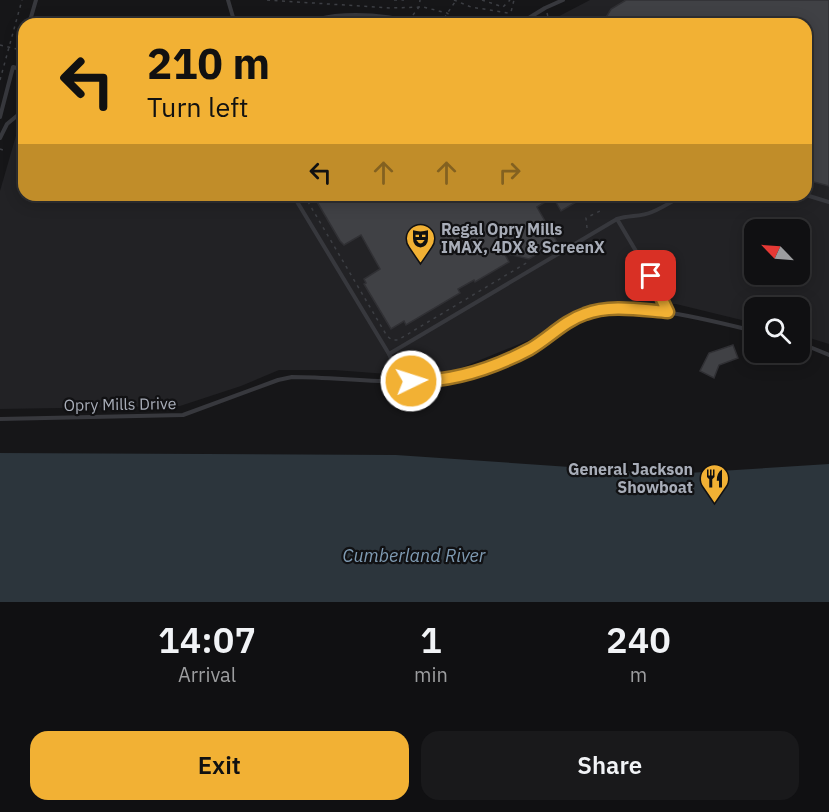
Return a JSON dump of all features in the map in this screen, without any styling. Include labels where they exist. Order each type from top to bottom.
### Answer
[{"type":"lane","points":[[31,18],[36,0]]},
{"type":"lane","points":[[228,0],[233,18]]},
{"type":"lane","points":[[529,18],[563,0]]},
{"type":"lane","points":[[326,18],[361,15],[386,18]]},
{"type":"lane","points":[[0,117],[18,60]]},
{"type":"lane","points":[[0,138],[7,124],[18,115]]},
{"type":"lane","points":[[812,197],[829,202]]},
{"type":"lane","points":[[296,201],[389,354],[395,368],[396,381]]},
{"type":"lane","points":[[389,354],[617,219],[628,215],[653,212],[672,201]]},
{"type":"lane","points":[[617,219],[659,290],[668,312]]},
{"type":"lane","name":"Opry Mills Drive","points":[[0,419],[174,416],[190,413],[278,380],[292,378],[426,382],[463,376],[531,348],[563,325],[585,313],[628,309],[668,312],[744,329]]},
{"type":"lane","points":[[810,347],[829,356]]},
{"type":"path","points":[[0,80],[22,0]]},
{"type":"path","points":[[267,0],[390,8],[419,6],[447,13],[453,18]]},
{"type":"path","points":[[394,0],[404,0]]},
{"type":"path","points":[[412,18],[420,0]]},
{"type":"path","points":[[444,18],[455,0],[471,7],[511,12],[514,0]]},
{"type":"path","points":[[482,0],[505,7],[510,0]]},
{"type":"path","points":[[496,11],[497,6]]},
{"type":"path","points":[[0,45],[18,49]]},
{"type":"path","points":[[0,149],[6,151]]},
{"type":"path","points":[[308,201],[387,336],[392,340],[398,340],[528,262]]},
{"type":"path","points":[[586,218],[600,211]]},
{"type":"shaded area","points":[[590,0],[829,0],[829,344],[810,338],[810,297],[744,297],[744,321],[676,304],[642,303],[594,306],[573,313],[534,338],[446,374],[414,376],[334,370],[279,370],[241,386],[180,406],[0,409],[0,191],[18,129],[18,201],[812,201],[812,18],[556,18]]},
{"type":"water","name":"Cumberland River","points":[[0,453],[396,455],[672,474],[829,464],[829,602],[0,602]]},
{"type":"building","points":[[626,0],[829,0],[829,186],[812,182],[812,18],[606,18],[611,9]]},
{"type":"building","name":"Regal Opry Mills IMAX, 4DX & ScreenX","points":[[317,201],[547,201],[537,207],[557,242],[529,259],[504,253],[509,262],[458,289],[460,293],[406,325],[404,321],[391,329],[364,284],[366,283],[364,279],[380,269],[361,235],[344,245]]},
{"type":"building","name":"Regal Opry Mills IMAX, 4DX & ScreenX","points":[[555,201],[578,201],[561,211]]},
{"type":"building","points":[[733,345],[738,358],[719,365],[714,378],[700,371],[709,353]]},
{"type":"place","name":"Regal Opry Mills IMAX, 4DX & ScreenX","points":[[420,264]]},
{"type":"place","name":"General Jackson Showboat","points":[[714,504]]},
{"type":"route","points":[[411,381],[426,382],[463,376],[493,365],[531,348],[563,325],[585,313],[628,309],[668,312],[651,276]]}]
